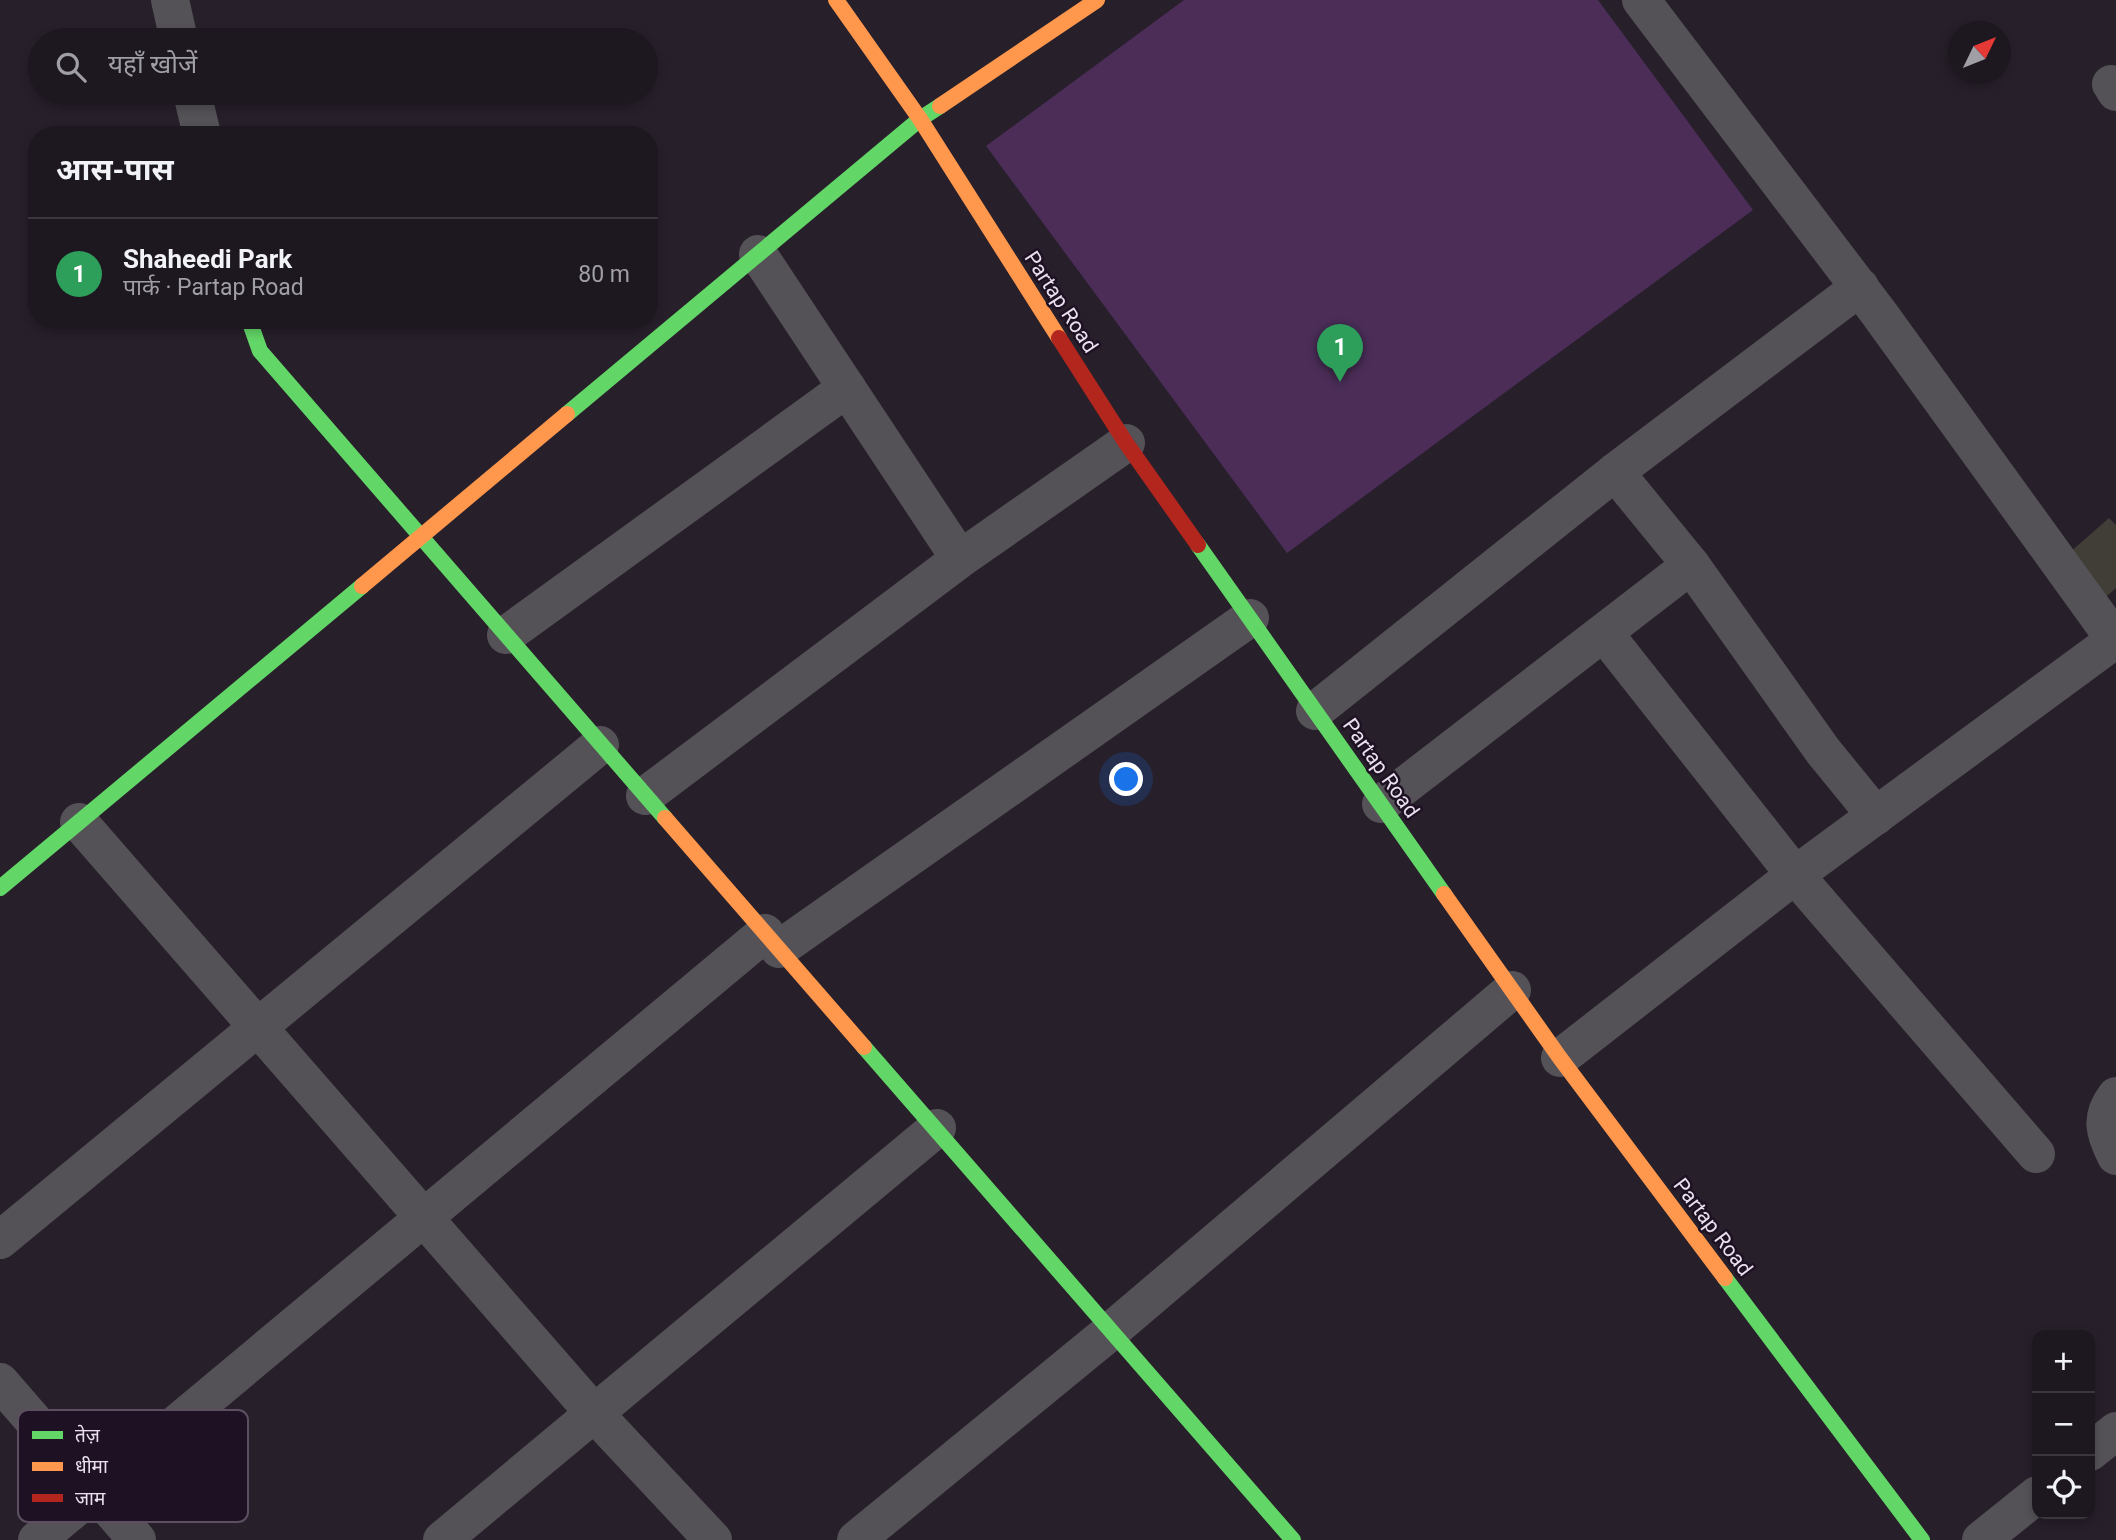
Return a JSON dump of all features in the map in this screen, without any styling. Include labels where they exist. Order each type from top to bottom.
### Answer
[{"type":"street","points":[[170,0],[176,28]]},
{"type":"street","name":"Partap Road","points":[[836,0],[920,119],[1126,443],[1559,1058],[1922,1540]]},
{"type":"street","points":[[0,888],[920,119],[1097,0]]},
{"type":"street","points":[[1559,1058],[1796,875],[2116,640],[1860,287],[1641,0]]},
{"type":"street","points":[[195,105],[200,126]]},
{"type":"street","points":[[758,254],[960,559]]},
{"type":"street","points":[[1315,711],[1615,471],[1860,287]]},
{"type":"street","points":[[251,329],[260,351],[1292,1540]]},
{"type":"street","points":[[506,635],[847,388]]},
{"type":"street","points":[[645,796],[960,559],[1126,443]]},
{"type":"street","points":[[1615,471],[1691,565],[1823,751],[1876,816]]},
{"type":"street","points":[[1381,804],[1691,565]]},
{"type":"street","points":[[193,1410],[424,1218],[772,941],[1250,618]]},
{"type":"street","points":[[1604,633],[1796,875],[2036,1154]]},
{"type":"street","points":[[0,1240],[600,745]]},
{"type":"street","points":[[79,822],[594,1413],[713,1540]]},
{"type":"street","points":[[856,1540],[1111,1331],[1512,990]]},
{"type":"street","points":[[2116,1096],[2108,1107],[2105,1134],[2116,1156]]},
{"type":"street","points":[[442,1540],[937,1128]]},
{"type":"street","points":[[0,1382],[24,1410]]},
{"type":"street","points":[[2095,1448],[2116,1431]]},
{"type":"street","points":[[1981,1540],[2032,1499]]},
{"type":"street","points":[[37,1540],[59,1522]]},
{"type":"street","points":[[121,1522],[136,1540]]},
{"type":"shaded area","points":[[1184,0],[1598,0],[1753,210],[1287,553],[986,146]]},
{"type":"building","points":[[2109,518],[2116,525],[2116,588],[2098,604],[2060,561]]},
{"type":"traffic: fast","points":[[567,414],[920,119],[940,106]]},
{"type":"traffic: fast","points":[[252,329],[260,351],[665,818]]},
{"type":"traffic: fast","points":[[1198,545],[1444,894]]},
{"type":"traffic: fast","points":[[0,888],[362,586]]},
{"type":"traffic: fast","points":[[864,1047],[1293,1540]]},
{"type":"traffic: fast","points":[[1725,1278],[1922,1540]]},
{"type":"traffic: slow","points":[[836,0],[920,119],[1059,338]]},
{"type":"traffic: slow","points":[[940,106],[1097,0]]},
{"type":"traffic: slow","points":[[362,586],[567,414]]},
{"type":"traffic: slow","points":[[665,818],[864,1047]]},
{"type":"traffic: slow","points":[[1444,894],[1560,1058],[1725,1278]]},
{"type":"traffic: jam","points":[[1059,338],[1126,443],[1198,545]]},
{"type":"place","name":"Shaheedi Park","points":[[1340,382]]}]
